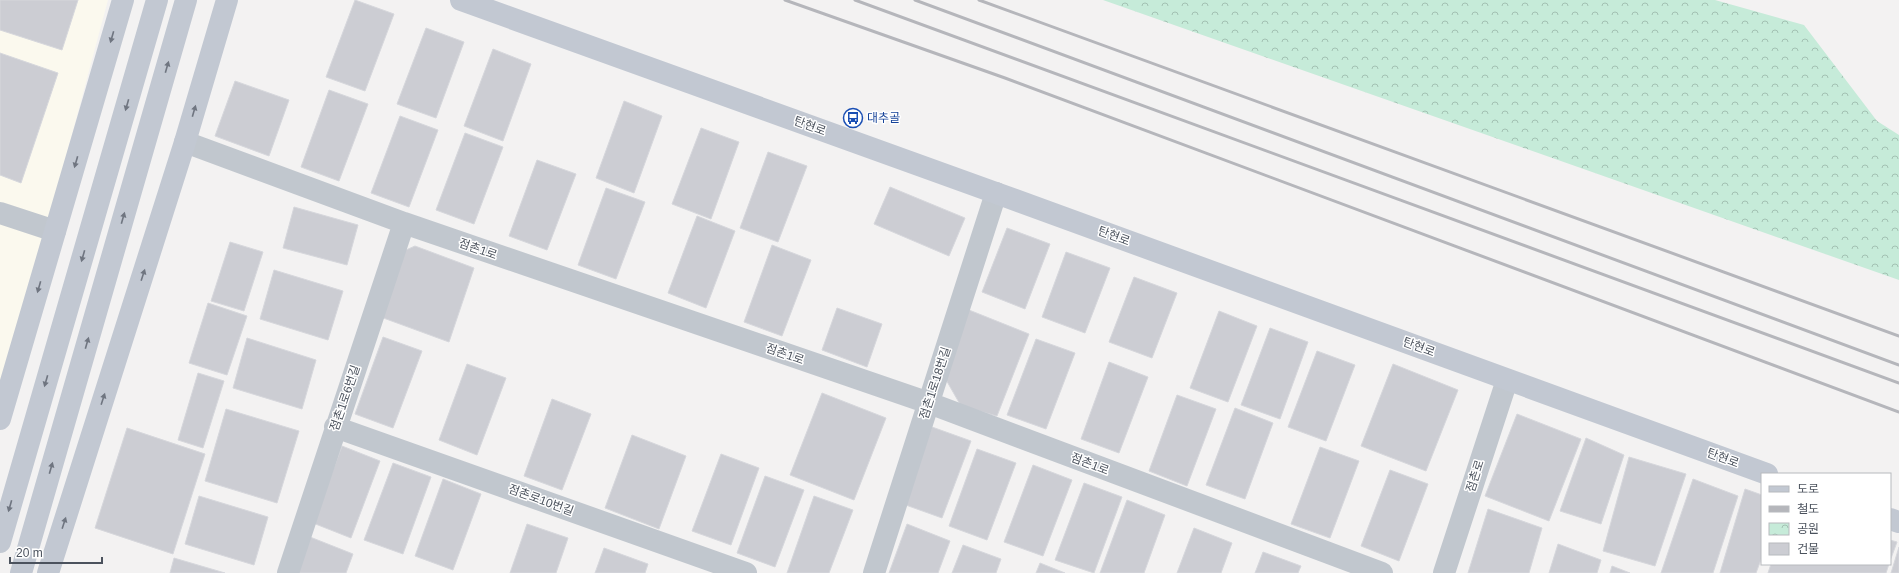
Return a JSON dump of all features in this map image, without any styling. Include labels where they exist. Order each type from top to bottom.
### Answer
[{"type":"street","points":[[0,419],[123,0]]},
{"type":"street","points":[[0,542],[157,0]]},
{"type":"street","points":[[21,573],[186,0]]},
{"type":"street","points":[[48,573],[185,142],[227,0]]},
{"type":"street","name":"탄현로","points":[[461,0],[1764,473]]},
{"type":"street","name":"점촌1로","points":[[185,142],[404,223],[928,403],[1382,573]]},
{"type":"street","name":"점촌1로18번길","points":[[874,573],[996,193]]},
{"type":"street","points":[[0,213],[56,231]]},
{"type":"street","name":"점촌1로6번길","points":[[288,573],[335,427],[404,223]]},
{"type":"street","name":"점촌로","points":[[1444,573],[1507,380]]},
{"type":"street","name":"점촌로10번길","points":[[335,427],[746,573]]},
{"type":"shaded area","points":[[0,0],[108,0],[0,403]]},
{"type":"green space","points":[[1103,0],[1715,0],[1804,25],[1877,121],[1899,135],[1899,280]]},
{"type":"building","points":[[0,0],[78,0],[62,50],[0,30]]},
{"type":"building","points":[[355,0],[394,14],[365,91],[326,77]]},
{"type":"building","points":[[426,28],[464,42],[436,118],[397,104]]},
{"type":"building","points":[[493,49],[531,64],[503,141],[464,126]]},
{"type":"building","points":[[0,53],[58,73],[21,183],[0,175]]},
{"type":"building","points":[[235,81],[289,100],[269,156],[215,136]]},
{"type":"building","points":[[329,90],[368,104],[339,181],[301,167]]},
{"type":"building","points":[[624,101],[662,116],[634,193],[596,178]]},
{"type":"building","points":[[400,116],[438,130],[409,207],[371,193]]},
{"type":"building","points":[[701,128],[739,142],[711,219],[672,204]]},
{"type":"building","points":[[465,133],[503,147],[474,224],[436,210]]},
{"type":"building","points":[[768,152],[807,166],[778,242],[740,228]]},
{"type":"building","points":[[537,160],[576,174],[547,250],[509,236]]},
{"type":"building","points":[[890,187],[965,218],[949,256],[874,224]]},
{"type":"building","points":[[606,188],[645,202],[616,279],[578,265]]},
{"type":"building","points":[[294,207],[358,225],[347,265],[283,248]]},
{"type":"building","points":[[697,216],[735,231],[706,308],[668,293]]},
{"type":"building","points":[[1007,228],[1050,244],[1025,309],[982,292]]},
{"type":"building","points":[[230,242],[263,252],[244,311],[211,301]]},
{"type":"building","points":[[772,245],[811,260],[782,336],[744,322]]},
{"type":"building","points":[[415,246],[474,268],[449,342],[378,316],[397,254]]},
{"type":"building","points":[[1066,252],[1110,268],[1085,333],[1042,317]]},
{"type":"building","points":[[274,270],[343,291],[328,340],[260,319]]},
{"type":"building","points":[[1134,277],[1177,293],[1152,358],[1109,342]]},
{"type":"building","points":[[208,303],[247,316],[227,375],[189,363]]},
{"type":"building","points":[[837,308],[882,324],[867,367],[822,350]]},
{"type":"building","points":[[969,310],[1029,334],[997,416],[961,406],[945,378]]},
{"type":"building","points":[[1219,311],[1257,326],[1228,402],[1190,388]]},
{"type":"building","points":[[1270,328],[1308,342],[1280,419],[1241,405]]},
{"type":"building","points":[[383,337],[422,351],[393,428],[355,414]]},
{"type":"building","points":[[247,338],[316,360],[302,409],[233,388]]},
{"type":"building","points":[[1036,339],[1075,353],[1046,429],[1007,415]]},
{"type":"building","points":[[1317,351],[1355,365],[1326,441],[1288,427]]},
{"type":"building","points":[[1109,362],[1148,377],[1119,453],[1081,439]]},
{"type":"building","points":[[467,364],[506,378],[477,455],[439,440]]},
{"type":"building","points":[[1393,364],[1458,390],[1426,471],[1361,446]]},
{"type":"building","points":[[198,373],[224,381],[203,448],[178,440]]},
{"type":"building","points":[[822,393],[886,418],[854,500],[790,475]]},
{"type":"building","points":[[1177,395],[1216,409],[1187,486],[1149,471]]},
{"type":"building","points":[[552,399],[591,414],[562,490],[524,476]]},
{"type":"building","points":[[1235,408],[1273,423],[1245,499],[1206,485]]},
{"type":"building","points":[[226,409],[299,431],[277,503],[205,481]]},
{"type":"building","points":[[1517,414],[1581,439],[1549,521],[1485,496]]},
{"type":"building","points":[[932,427],[971,441],[942,518],[903,504]]},
{"type":"building","points":[[127,428],[205,454],[173,554],[95,528]]},
{"type":"building","points":[[632,435],[686,456],[659,529],[605,508]]},
{"type":"building","points":[[1586,438],[1624,455],[1601,524],[1560,511]]},
{"type":"building","points":[[342,446],[380,461],[351,538],[313,523]]},
{"type":"building","points":[[1320,447],[1359,461],[1330,538],[1291,524]]},
{"type":"building","points":[[977,449],[1016,463],[987,540],[949,526]]},
{"type":"building","points":[[721,454],[759,468],[731,545],[692,531]]},
{"type":"building","points":[[1629,457],[1686,474],[1655,566],[1603,551]]},
{"type":"building","points":[[393,463],[431,477],[403,554],[364,540]]},
{"type":"building","points":[[1033,465],[1072,480],[1043,556],[1004,542]]},
{"type":"building","points":[[1390,470],[1428,484],[1399,561],[1361,546]]},
{"type":"building","points":[[765,476],[804,490],[775,567],[737,553]]},
{"type":"building","points":[[443,479],[481,494],[453,570],[415,556]]},
{"type":"building","points":[[1693,479],[1738,496],[1713,573],[1661,573]]},
{"type":"building","points":[[1084,483],[1122,497],[1094,573],[1055,560]]},
{"type":"building","points":[[1745,489],[1761,495],[1761,560],[1756,573],[1720,573]]},
{"type":"building","points":[[199,496],[268,517],[254,565],[185,544]]},
{"type":"building","points":[[814,496],[853,510],[829,573],[787,573]]},
{"type":"building","points":[[1127,500],[1165,515],[1144,573],[1100,573]]},
{"type":"building","points":[[1488,509],[1542,528],[1529,573],[1468,573]]},
{"type":"building","points":[[527,524],[568,538],[556,573],[510,573]]},
{"type":"building","points":[[907,524],[950,541],[938,573],[889,573]]},
{"type":"building","points":[[1194,528],[1232,543],[1221,573],[1177,573]]},
{"type":"building","points":[[310,537],[353,554],[346,573],[296,573]]},
{"type":"building","points":[[1891,540],[1897,542],[1891,558]]},
{"type":"building","points":[[1558,544],[1601,560],[1597,573],[1549,573]]},
{"type":"building","points":[[963,545],[1001,559],[996,573],[952,573]]},
{"type":"building","points":[[1899,547],[1899,573],[1891,573]]},
{"type":"building","points":[[604,548],[648,564],[645,573],[595,573]]},
{"type":"building","points":[[1263,552],[1301,566],[1298,573],[1255,573]]},
{"type":"building","points":[[174,558],[225,573],[170,573]]},
{"type":"building","points":[[1040,563],[1065,573],[1036,573]]},
{"type":"building","points":[[1771,565],[1889,565],[1886,573],[1768,573]]},
{"type":"building","points":[[1612,566],[1630,573],[1610,573]]},
{"type":"railway","points":[[785,0],[1005,78],[1899,412]]},
{"type":"railway","points":[[855,0],[1899,383]]},
{"type":"railway","points":[[915,0],[1899,365]]},
{"type":"railway","points":[[979,0],[1899,336]]},
{"type":"place","name":"대추골","points":[[853,118]]}]
